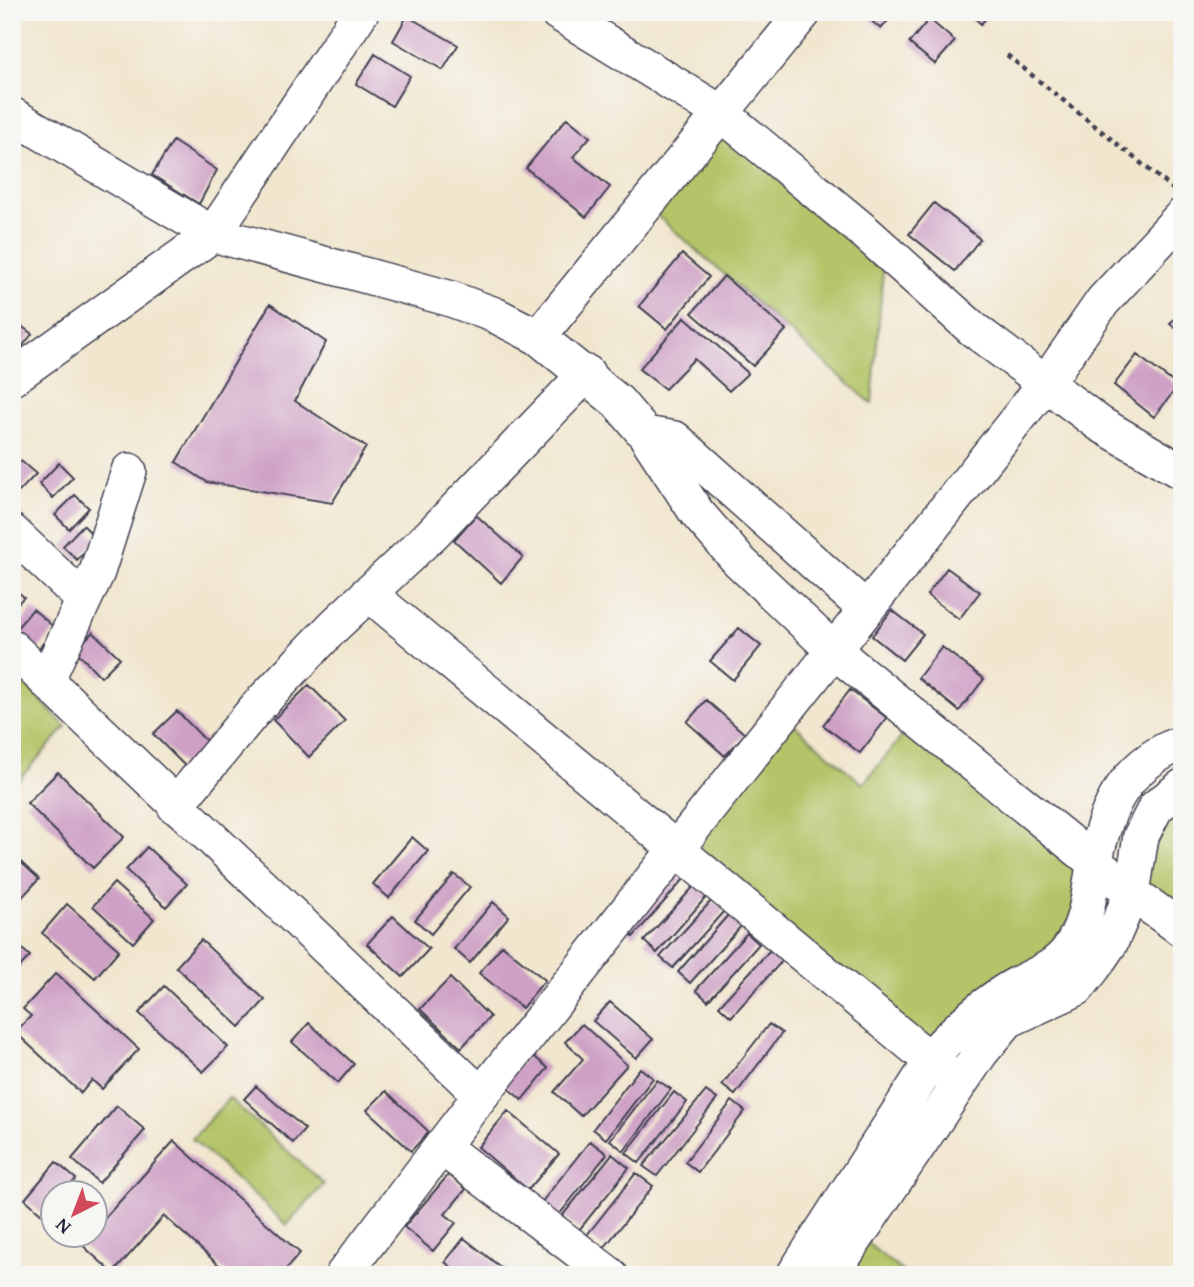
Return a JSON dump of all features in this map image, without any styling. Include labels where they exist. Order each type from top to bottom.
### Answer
[{"type":"street","points":[[12,378],[213,234],[361,12]]},
{"type":"street","points":[[557,12],[721,113],[866,233],[973,329],[1100,424],[1182,472]]},
{"type":"street","points":[[538,337],[804,12]]},
{"type":"street","points":[[12,115],[213,234],[448,298],[495,315],[538,337],[587,373],[618,402],[645,434],[697,513],[739,561],[834,650],[1094,863],[1182,929]]},
{"type":"street","points":[[343,1275],[481,1095],[1046,383],[1103,301],[1182,216]]},
{"type":"street","points":[[175,806],[258,706],[368,593],[432,534],[587,373]]},
{"type":"street","points":[[645,434],[675,439],[866,609]]},
{"type":"street","points":[[46,681],[97,572],[129,471]]},
{"type":"street","points":[[12,532],[84,600]]},
{"type":"street","points":[[368,593],[959,1084]]},
{"type":"street","points":[[12,648],[481,1095]]},
{"type":"street","points":[[794,1275],[931,1062],[970,1015],[1016,985],[1040,976],[1069,950],[1086,915],[1094,863],[1109,808],[1154,753],[1182,743]]},
{"type":"street","points":[[831,1275],[959,1084],[1008,1020],[1077,988],[1110,943],[1132,893],[1140,836],[1156,807],[1182,787]]},
{"type":"street","points":[[443,1148],[610,1275]]},
{"type":"path","points":[[1007,55],[1182,196]]},
{"type":"green space","points":[[713,123],[884,261],[872,404],[654,213]]},
{"type":"green space","points":[[12,670],[66,727],[17,782],[12,778]]},
{"type":"green space","points":[[783,715],[863,784],[917,718],[1095,863],[1069,950],[931,1062],[676,851]]},
{"type":"green space","points":[[1182,790],[1182,929],[1132,893]]},
{"type":"green space","points":[[229,1098],[324,1184],[287,1225],[192,1139]]},
{"type":"green space","points":[[857,1235],[907,1275],[831,1275]]},
{"type":"building","points":[[861,12],[895,12],[881,29]]},
{"type":"building","points":[[968,12],[991,12],[981,24]]},
{"type":"building","points":[[407,16],[458,45],[443,70],[393,41]]},
{"type":"building","points":[[929,19],[955,41],[935,64],[909,43]]},
{"type":"building","points":[[375,54],[410,76],[392,106],[356,84]]},
{"type":"building","points":[[567,118],[590,137],[573,157],[610,187],[586,217],[526,168]]},
{"type":"building","points":[[173,141],[217,170],[199,204],[152,175]]},
{"type":"building","points":[[934,203],[980,239],[955,271],[909,234]]},
{"type":"building","points":[[682,254],[709,277],[667,329],[639,306]]},
{"type":"building","points":[[724,276],[786,330],[753,366],[692,313]]},
{"type":"building","points":[[270,304],[326,342],[295,401],[366,447],[332,503],[207,482],[176,462]]},
{"type":"building","points":[[1182,309],[1182,333],[1170,324]]},
{"type":"building","points":[[685,317],[748,373],[729,391],[694,359],[665,389],[639,369]]},
{"type":"building","points":[[12,319],[32,334],[16,354],[12,351]]},
{"type":"building","points":[[1137,355],[1178,386],[1154,417],[1114,385]]},
{"type":"building","points":[[21,461],[36,474],[16,495],[12,492],[12,470]]},
{"type":"building","points":[[59,463],[73,477],[53,498],[39,484]]},
{"type":"building","points":[[75,495],[89,508],[69,529],[55,515]]},
{"type":"building","points":[[476,515],[523,557],[501,583],[454,540]]},
{"type":"building","points":[[83,525],[97,539],[77,560],[63,546]]},
{"type":"building","points":[[947,568],[980,592],[959,619],[927,595]]},
{"type":"building","points":[[12,587],[24,597],[12,609]]},
{"type":"building","points":[[33,609],[56,629],[38,649],[16,629]]},
{"type":"building","points":[[892,610],[923,634],[902,660],[872,636]]},
{"type":"building","points":[[739,628],[761,646],[733,680],[710,661]]},
{"type":"building","points":[[93,632],[120,658],[101,677],[75,650]]},
{"type":"building","points":[[942,647],[984,679],[959,711],[918,678]]},
{"type":"building","points":[[309,685],[345,721],[309,757],[273,720]]},
{"type":"building","points":[[850,690],[887,718],[860,753],[823,725]]},
{"type":"building","points":[[706,700],[745,734],[725,756],[687,722]]},
{"type":"building","points":[[177,711],[211,746],[188,769],[153,734]]},
{"type":"building","points":[[58,772],[124,837],[93,868],[27,803]]},
{"type":"building","points":[[412,837],[428,851],[389,898],[373,884]]},
{"type":"building","points":[[147,847],[187,884],[166,907],[126,870]]},
{"type":"building","points":[[12,854],[39,879],[12,908]]},
{"type":"building","points":[[672,868],[684,879],[633,937],[621,926]]},
{"type":"building","points":[[454,874],[470,887],[431,934],[415,920]]},
{"type":"building","points":[[114,883],[154,919],[133,943],[93,906]]},
{"type":"building","points":[[696,884],[708,895],[657,953],[644,941]]},
{"type":"building","points":[[712,900],[724,911],[673,968],[660,957]]},
{"type":"building","points":[[493,902],[509,916],[470,963],[454,949]]},
{"type":"building","points":[[67,904],[119,950],[95,978],[42,933]]},
{"type":"building","points":[[729,914],[742,925],[690,983],[678,972]]},
{"type":"building","points":[[393,916],[429,949],[403,977],[367,944]]},
{"type":"building","points":[[747,933],[759,944],[708,1001],[696,990]]},
{"type":"building","points":[[12,940],[30,956],[12,975]]},
{"type":"building","points":[[201,940],[265,1000],[240,1027],[176,967]]},
{"type":"building","points":[[502,945],[545,980],[522,1008],[479,973]]},
{"type":"building","points":[[771,949],[783,960],[731,1017],[719,1006]]},
{"type":"building","points":[[56,973],[139,1049],[102,1089],[92,1080],[81,1093],[15,1032],[31,1016],[23,1009]]},
{"type":"building","points":[[450,978],[490,1017],[461,1048],[420,1009]]},
{"type":"building","points":[[164,986],[228,1047],[203,1072],[139,1013]]},
{"type":"building","points":[[610,1002],[653,1039],[636,1058],[593,1021]]},
{"type":"building","points":[[309,1023],[354,1064],[338,1083],[292,1042]]},
{"type":"building","points":[[582,1024],[627,1065],[581,1116],[554,1092],[583,1059],[565,1042]]},
{"type":"building","points":[[769,1024],[782,1033],[735,1095],[722,1085]]},
{"type":"building","points":[[530,1053],[548,1068],[522,1100],[503,1084]]},
{"type":"building","points":[[640,1068],[653,1078],[606,1139],[593,1129]]},
{"type":"building","points":[[657,1080],[671,1089],[624,1151],[610,1140]]},
{"type":"building","points":[[256,1086],[305,1129],[293,1143],[244,1099]]},
{"type":"building","points":[[386,1091],[429,1132],[411,1151],[367,1110]]},
{"type":"building","points":[[706,1091],[717,1099],[657,1176],[643,1166]]},
{"type":"building","points":[[674,1092],[687,1102],[639,1163],[626,1153]]},
{"type":"building","points":[[732,1101],[745,1111],[698,1172],[685,1162]]},
{"type":"building","points":[[117,1106],[145,1130],[103,1178],[93,1178],[72,1159]]},
{"type":"building","points":[[508,1111],[559,1154],[528,1190],[478,1147]]},
{"type":"building","points":[[174,1141],[300,1253],[281,1275],[230,1275],[164,1216],[113,1273],[85,1248],[108,1248],[108,1214]]},
{"type":"building","points":[[590,1141],[607,1154],[558,1216],[541,1203]]},
{"type":"building","points":[[612,1154],[629,1168],[579,1230],[562,1216]]},
{"type":"building","points":[[56,1162],[75,1178],[43,1178]]},
{"type":"building","points":[[636,1173],[653,1186],[604,1248],[587,1235]]},
{"type":"building","points":[[449,1174],[466,1189],[445,1214],[456,1223],[433,1251],[404,1227]]},
{"type":"building","points":[[38,1183],[38,1211],[25,1199]]},
{"type":"building","points":[[464,1238],[504,1270],[500,1275],[461,1275],[445,1262]]}]
